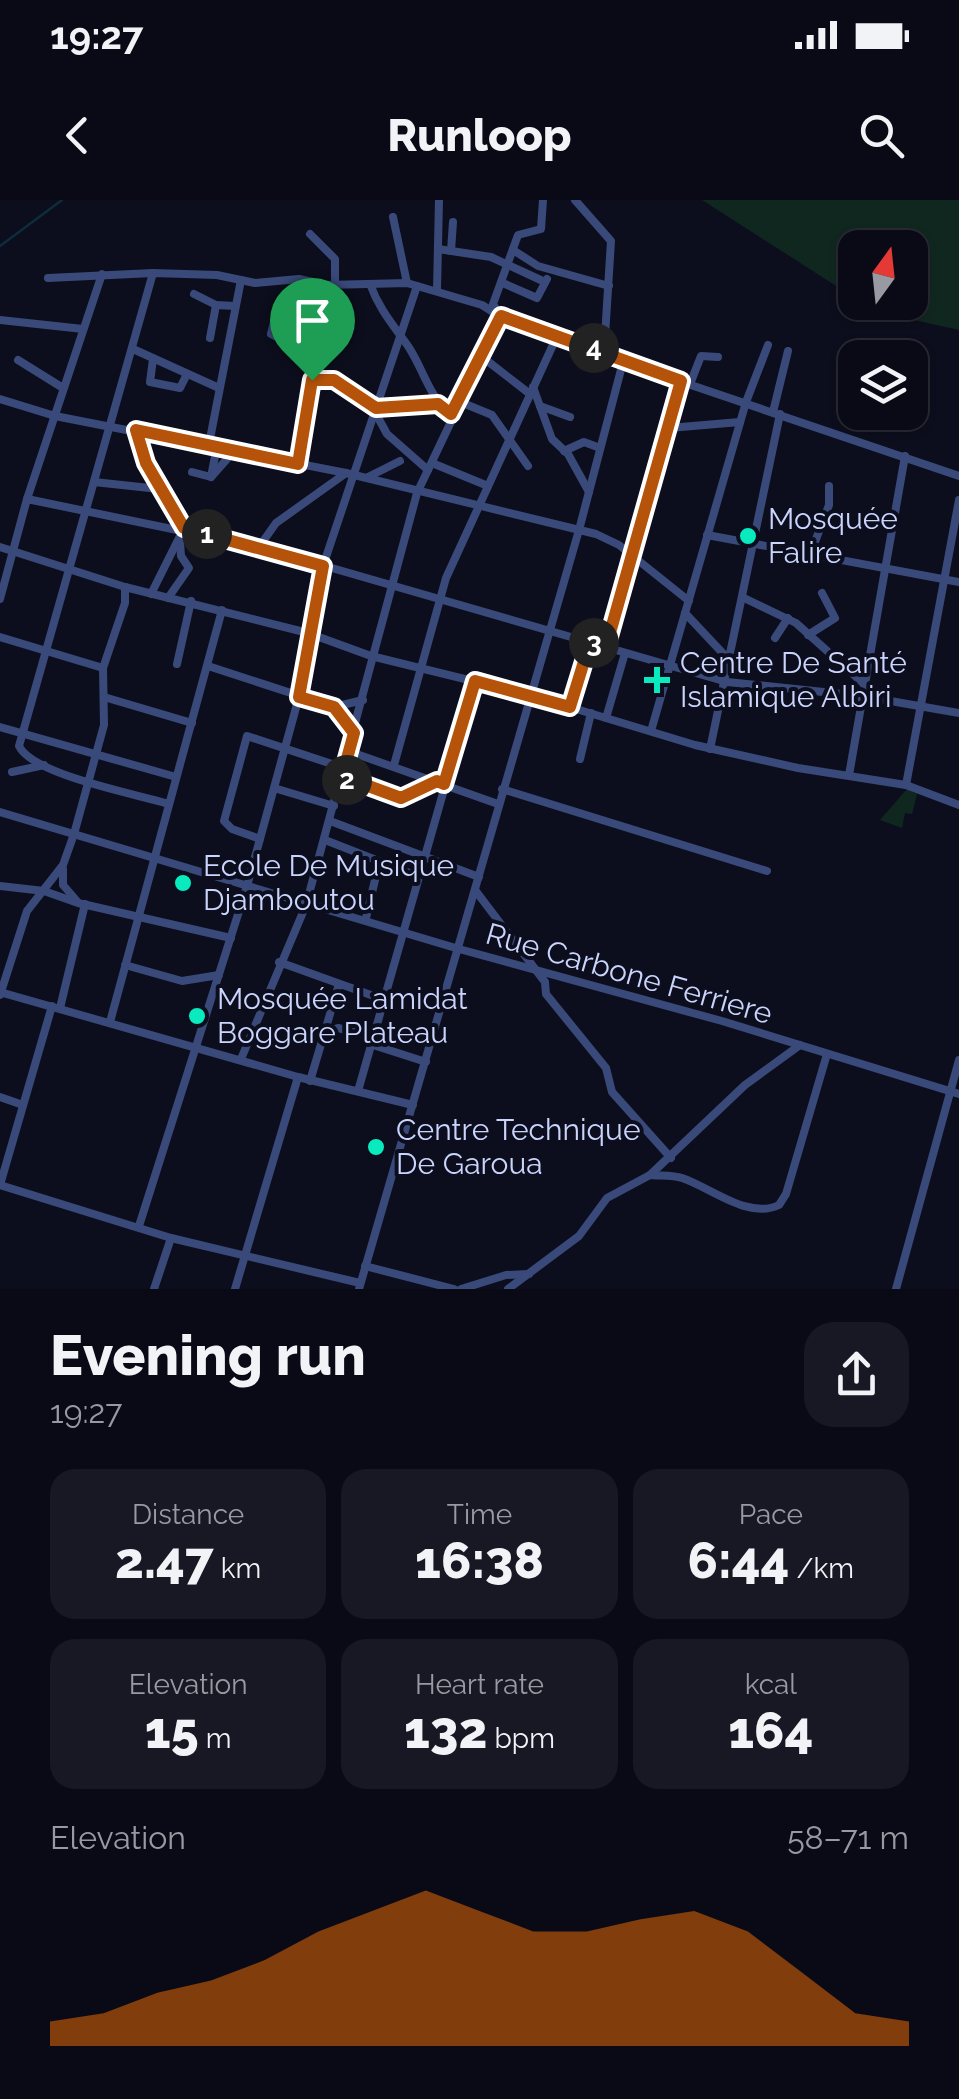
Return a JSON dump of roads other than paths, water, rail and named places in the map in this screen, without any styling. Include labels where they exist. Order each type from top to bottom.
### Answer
[{"type":"street","points":[[437,290],[438,200]]},
{"type":"street","points":[[501,316],[493,304],[512,250],[518,235],[541,229],[543,200]]},
{"type":"street","points":[[574,200],[611,241],[604,352]]},
{"type":"street","points":[[138,1226],[247,886],[299,697],[323,566],[350,474],[400,336],[412,284],[393,217]]},
{"type":"street","points":[[451,251],[453,222]]},
{"type":"street","points":[[298,464],[316,358],[335,286],[335,259],[310,234]]},
{"type":"street","points":[[438,250],[491,257],[545,282]]},
{"type":"street","points":[[512,250],[552,271],[608,286]]},
{"type":"street","points":[[491,257],[502,283],[537,298],[552,271]]},
{"type":"street","points":[[154,273],[20,750],[44,765],[88,781],[169,804]]},
{"type":"street","points":[[48,278],[154,273],[241,280],[299,279],[335,286],[412,284],[604,352],[622,362],[959,476]]},
{"type":"street","points":[[0,599],[27,499],[102,274]]},
{"type":"street","points":[[210,477],[219,388],[241,280]]},
{"type":"street","points":[[370,284],[381,311],[400,336],[438,404],[451,414]]},
{"type":"street","points":[[194,294],[216,304],[235,306]]},
{"type":"street","points":[[210,338],[216,304]]},
{"type":"street","points":[[241,1059],[306,905],[418,493],[451,414],[501,316]]},
{"type":"street","points":[[0,320],[84,329]]},
{"type":"street","points":[[274,322],[272,334],[316,358]]},
{"type":"street","points":[[394,766],[439,599],[476,506],[557,336]]},
{"type":"street","points":[[651,731],[746,402],[768,345]]},
{"type":"street","points":[[133,350],[219,388]]},
{"type":"street","points":[[710,749],[744,598],[788,351]]},
{"type":"street","points":[[480,356],[531,391],[552,439],[564,451],[588,492]]},
{"type":"street","points":[[606,647],[686,382],[701,356],[718,357]]},
{"type":"street","points":[[153,359],[150,382],[180,388],[187,374]]},
{"type":"street","points":[[18,360],[63,388]]},
{"type":"street","points":[[81,903],[56,1007],[3,1160],[0,1185],[170,1238],[359,1286],[459,950],[622,362]]},
{"type":"street","points":[[312,380],[334,380],[375,410],[387,434],[430,467],[488,486]]},
{"type":"street","points":[[0,399],[55,416],[350,474],[607,537],[689,601]]},
{"type":"street","points":[[458,402],[492,415],[528,466]]},
{"type":"street","points":[[375,410],[438,404]]},
{"type":"street","points":[[540,406],[570,417]]},
{"type":"street","points":[[669,428],[740,422]]},
{"type":"street","points":[[136,430],[160,489],[184,528],[181,556],[189,568],[168,598]]},
{"type":"street","points":[[564,451],[584,442],[600,448]]},
{"type":"street","points":[[849,775],[905,456]]},
{"type":"street","points":[[210,477],[227,459]]},
{"type":"street","points":[[367,478],[400,461]]},
{"type":"street","points":[[192,472],[210,477]]},
{"type":"street","points":[[258,547],[276,523],[350,474]]},
{"type":"street","points":[[94,482],[160,489]]},
{"type":"street","points":[[810,555],[829,505],[829,486]]},
{"type":"street","points":[[27,499],[84,513],[184,528],[258,547],[727,682],[862,696],[959,713]]},
{"type":"street","points":[[906,784],[959,500]]},
{"type":"street","points":[[707,535],[959,582]]},
{"type":"street","points":[[151,594],[166,560],[180,542]]},
{"type":"street","points":[[0,546],[124,587],[191,601],[371,656],[530,695],[710,749],[906,784],[959,805]]},
{"type":"street","points":[[124,587],[124,603],[103,668],[104,725],[74,834],[63,864],[27,911],[0,994],[298,1078],[412,1105]]},
{"type":"street","points":[[808,635],[835,618],[822,593]]},
{"type":"street","points":[[744,598],[788,618],[864,684]]},
{"type":"street","points":[[176,664],[191,601]]},
{"type":"street","points":[[110,1022],[222,610]]},
{"type":"street","points":[[686,614],[731,662]]},
{"type":"street","points":[[775,638],[788,618]]},
{"type":"street","points":[[0,637],[103,668]]},
{"type":"street","points":[[570,707],[590,642]]},
{"type":"street","points":[[606,718],[625,653]]},
{"type":"street","points":[[208,666],[334,707],[362,700]]},
{"type":"street","points":[[358,1091],[441,782],[475,681]]},
{"type":"street","points":[[104,697],[192,723]]},
{"type":"street","points":[[334,707],[354,733]]},
{"type":"street","points":[[580,759],[591,713]]},
{"type":"street","points":[[0,727],[176,777]]},
{"type":"street","points":[[260,839],[232,829],[224,821],[245,740],[251,736],[344,768]]},
{"type":"street","points":[[348,751],[498,804]]},
{"type":"street","points":[[12,772],[44,765]]},
{"type":"street","points":[[340,784],[352,780],[401,798],[441,782]]},
{"type":"street","points":[[274,788],[334,806]]},
{"type":"street","points":[[502,789],[767,871]]},
{"type":"street","name":"Rue Carbone Ferriere","points":[[0,812],[954,1093]]},
{"type":"street","points":[[330,821],[479,877]]},
{"type":"street","points":[[325,840],[417,876]]},
{"type":"street","points":[[366,918],[378,863]]},
{"type":"street","points":[[63,864],[63,885],[81,903]]},
{"type":"street","points":[[0,886],[44,890],[81,903],[231,938]]},
{"type":"street","points":[[475,890],[545,982],[546,994],[606,1068],[612,1092],[674,1155],[683,1178]]},
{"type":"street","points":[[279,962],[382,999]]},
{"type":"street","points":[[125,966],[182,982],[220,974]]},
{"type":"street","points":[[310,1081],[339,984]]},
{"type":"street","points":[[331,1013],[338,1028]]},
{"type":"street","points":[[324,1034],[338,1028],[426,1062]]},
{"type":"street","points":[[508,1289],[579,1236],[608,1198],[650,1175],[745,1085],[800,1045]]},
{"type":"street","points":[[650,1175],[683,1178],[727,1200],[770,1209],[779,1205],[786,1194],[827,1054]]},
{"type":"street","points":[[896,1289],[954,1093],[959,1060]]},
{"type":"street","points":[[235,1289],[298,1078]]},
{"type":"street","points":[[0,1098],[23,1104]]},
{"type":"street","points":[[154,1289],[170,1238]]},
{"type":"street","points":[[365,1266],[454,1289]]},
{"type":"street","points":[[461,1289],[506,1274],[533,1274]]},
{"type":"waterway","points":[[0,246],[62,200]]},
{"type":"place","name":"Mosquée Falire","points":[[748,536]]},
{"type":"place","name":"Centre De Santé Islamique Albiri","points":[[657,680]]},
{"type":"place","name":"Ecole De Musique Djamboutou","points":[[183,883]]},
{"type":"place","name":"Mosquée Lamidat Boggare Plateau","points":[[197,1016]]},
{"type":"place","name":"Centre Technique De Garoua","points":[[376,1147]]}]
